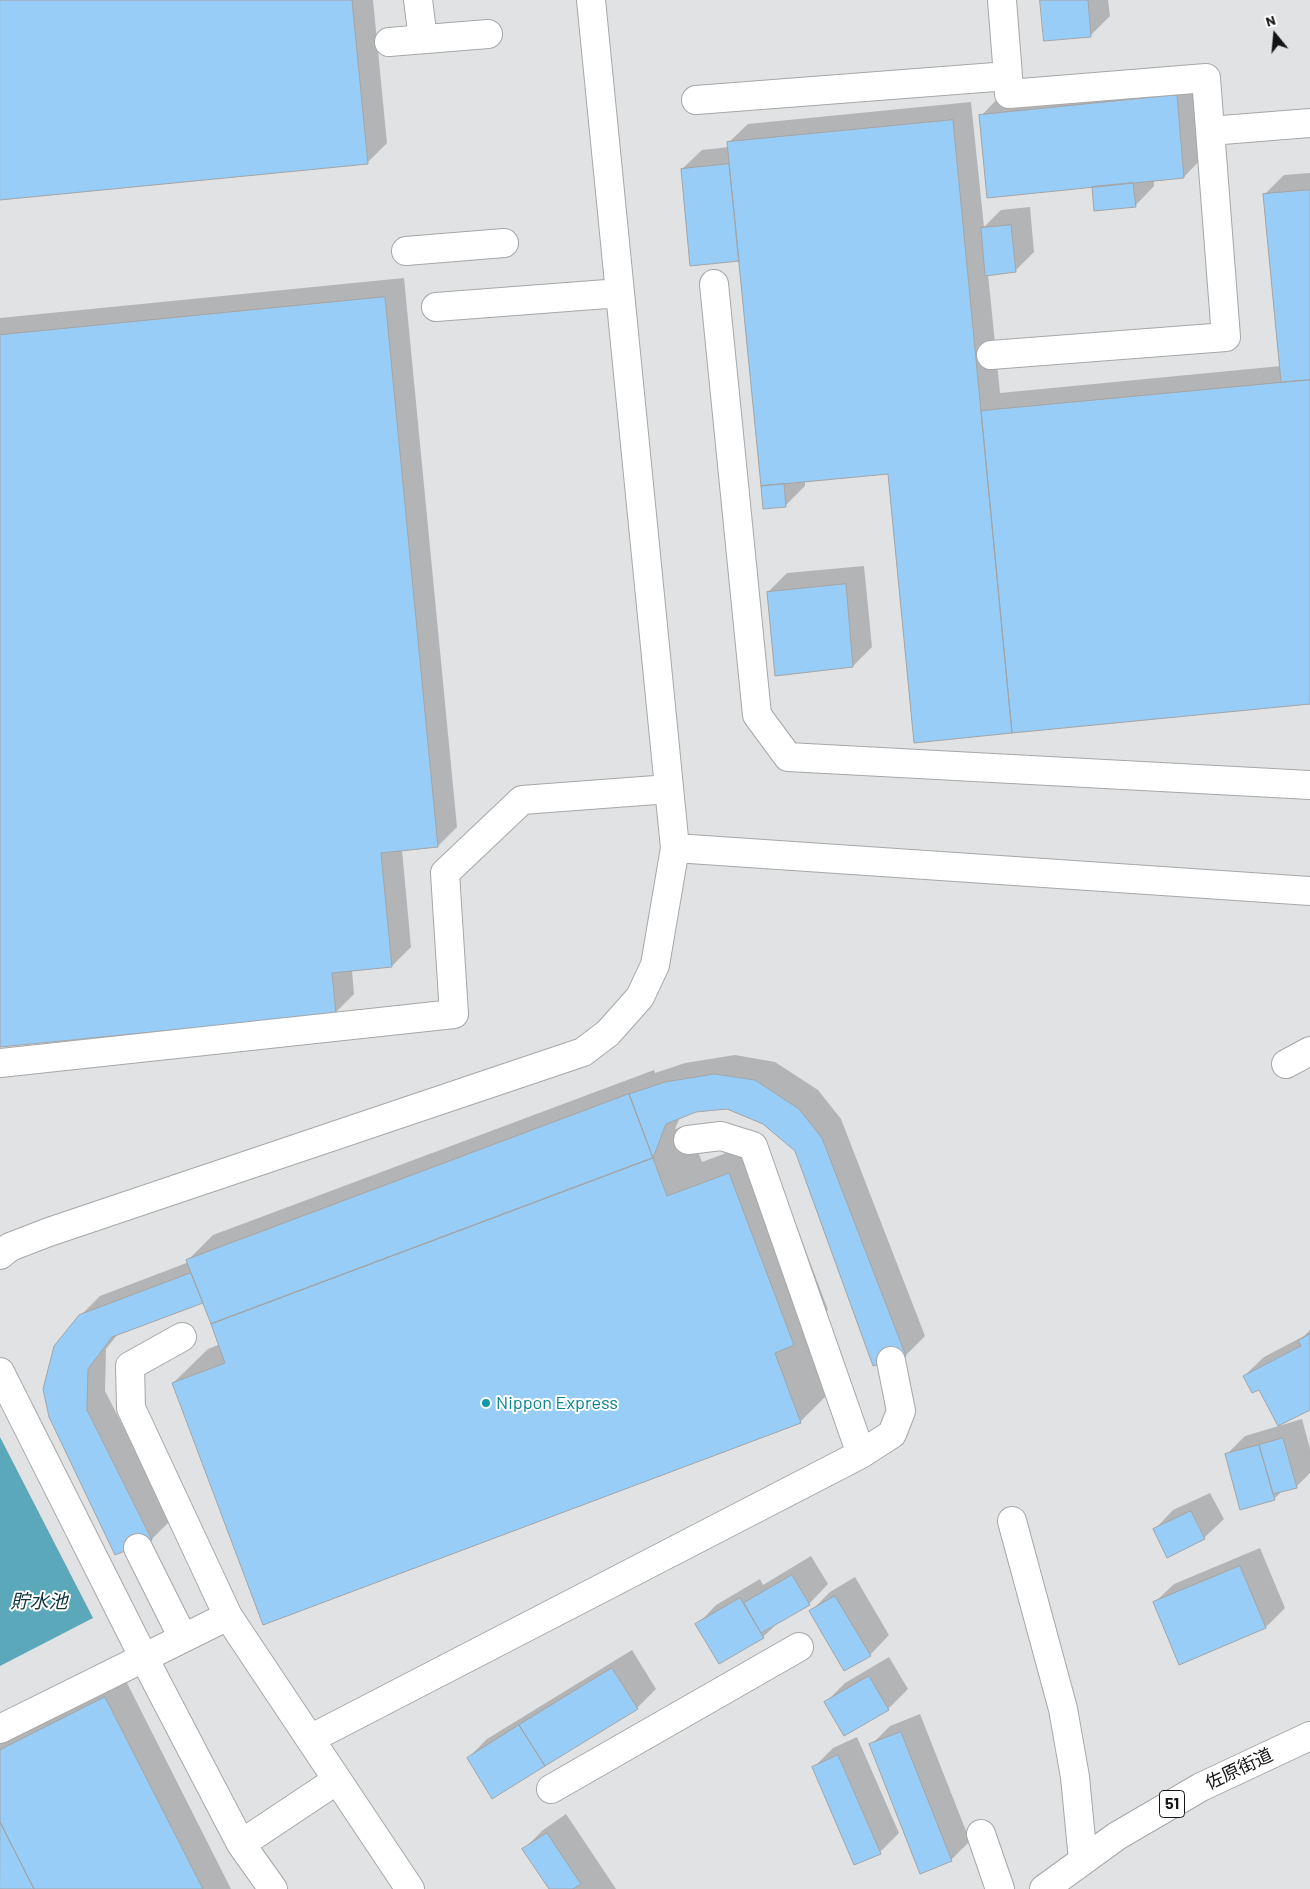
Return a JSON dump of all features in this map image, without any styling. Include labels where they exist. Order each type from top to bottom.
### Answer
[{"type":"main road","points":[[418,0],[423,39]]},
{"type":"main road","points":[[0,1255],[10,1247],[49,1232],[583,1052],[608,1033],[640,996],[655,965],[675,848],[591,0]]},
{"type":"main road","points":[[991,355],[1226,337],[1206,78],[1010,94],[1002,0]]},
{"type":"main road","points":[[389,42],[488,34]]},
{"type":"main road","points":[[696,100],[1008,76]]},
{"type":"main road","points":[[1210,131],[1310,123]]},
{"type":"main road","points":[[406,251],[504,242]]},
{"type":"main road","points":[[714,284],[757,715],[788,757],[1310,785]]},
{"type":"main road","points":[[436,307],[620,293]]},
{"type":"main road","points":[[0,1063],[454,1014],[445,873],[522,800],[669,788]]},
{"type":"main road","points":[[675,848],[1310,891]]},
{"type":"main road","points":[[1286,1064],[1310,1052]]},
{"type":"main road","points":[[688,1140],[721,1136],[753,1146],[861,1454]]},
{"type":"main road","points":[[182,1338],[130,1366],[131,1408],[228,1616],[410,1889]]},
{"type":"main road","points":[[310,1739],[861,1454],[892,1434],[901,1411],[891,1360]]},
{"type":"main road","points":[[0,1372],[144,1658],[241,1844],[273,1889]]},
{"type":"main road","points":[[1012,1521],[1063,1709],[1075,1778],[1084,1860]]},
{"type":"main road","points":[[138,1548],[183,1638]]},
{"type":"main road","points":[[0,1729],[228,1616]]},
{"type":"main road","points":[[551,1789],[799,1647]]},
{"type":"main road","name":"佐原街道","points":[[1044,1889],[1117,1836],[1201,1787],[1310,1736]]},
{"type":"main road","points":[[241,1844],[338,1780]]},
{"type":"main road","points":[[981,1834],[1000,1889]]},
{"type":"water","name":"貯水池","points":[[0,1437],[93,1618],[0,1666]]},
{"type":"building","points":[[0,0],[352,0],[368,164],[0,200]]},
{"type":"building","points":[[1040,0],[1088,0],[1091,37],[1044,41]]},
{"type":"building","points":[[1177,95],[1184,178],[987,198],[979,115]]},
{"type":"building","points":[[953,120],[1012,733],[914,743],[888,474],[761,486],[727,142]]},
{"type":"building","points":[[729,164],[739,261],[690,266],[681,169]]},
{"type":"building","points":[[1133,183],[1136,207],[1094,211],[1092,187]]},
{"type":"building","points":[[1310,190],[1310,380],[1281,382],[1263,194]]},
{"type":"building","points":[[1011,225],[1016,272],[985,276],[981,228]]},
{"type":"building","points":[[385,297],[438,847],[381,853],[392,967],[332,973],[336,1014],[0,1047],[0,335]]},
{"type":"building","points":[[1310,380],[1310,704],[1012,733],[981,411]]},
{"type":"building","points":[[784,484],[786,507],[763,509],[761,486]]},
{"type":"building","points":[[846,584],[853,667],[775,676],[767,592]]},
{"type":"building","points":[[715,1074],[755,1080],[799,1109],[822,1138],[906,1356],[873,1366],[795,1151],[763,1124],[727,1109],[696,1112],[666,1124],[653,1158],[629,1094],[665,1082]]},
{"type":"building","points":[[629,1094],[653,1158],[211,1324],[186,1260]]},
{"type":"building","name":"Nippon Express","points":[[653,1158],[667,1196],[729,1173],[794,1345],[775,1353],[801,1423],[263,1625],[172,1383],[225,1363],[211,1324]]},
{"type":"building","points":[[191,1273],[203,1303],[112,1337],[88,1369],[87,1410],[152,1540],[115,1555],[49,1417],[43,1389],[54,1346],[79,1315]]},
{"type":"building","points":[[1310,1334],[1310,1410],[1278,1426],[1259,1390],[1252,1393],[1243,1376],[1301,1346],[1298,1341]]},
{"type":"building","points":[[1283,1438],[1297,1488],[1273,1494],[1259,1445]]},
{"type":"building","points":[[1259,1445],[1275,1500],[1240,1510],[1225,1454]]},
{"type":"building","points":[[1191,1511],[1205,1539],[1167,1558],[1153,1529]]},
{"type":"building","points":[[1240,1566],[1266,1628],[1179,1665],[1153,1602]]},
{"type":"building","points":[[792,1575],[810,1605],[761,1633],[744,1603]]},
{"type":"building","points":[[835,1596],[871,1656],[844,1671],[809,1611]]},
{"type":"building","points":[[740,1598],[764,1638],[719,1664],[695,1624]]},
{"type":"building","points":[[612,1668],[638,1709],[545,1766],[519,1725]]},
{"type":"building","points":[[869,1676],[889,1710],[844,1736],[824,1702]]},
{"type":"building","points":[[105,1697],[203,1889],[34,1889],[0,1822],[0,1750]]},
{"type":"building","points":[[519,1725],[545,1766],[492,1799],[467,1758]]},
{"type":"building","points":[[901,1732],[952,1861],[920,1874],[869,1744]]},
{"type":"building","points":[[838,1755],[881,1854],[854,1865],[812,1767]]},
{"type":"building","points":[[0,1822],[34,1889],[0,1889]]},
{"type":"building","points":[[547,1833],[581,1884],[573,1889],[549,1889],[522,1849]]},
{"type":"place","name":"Nippon Express","points":[[486,1403]]}]
